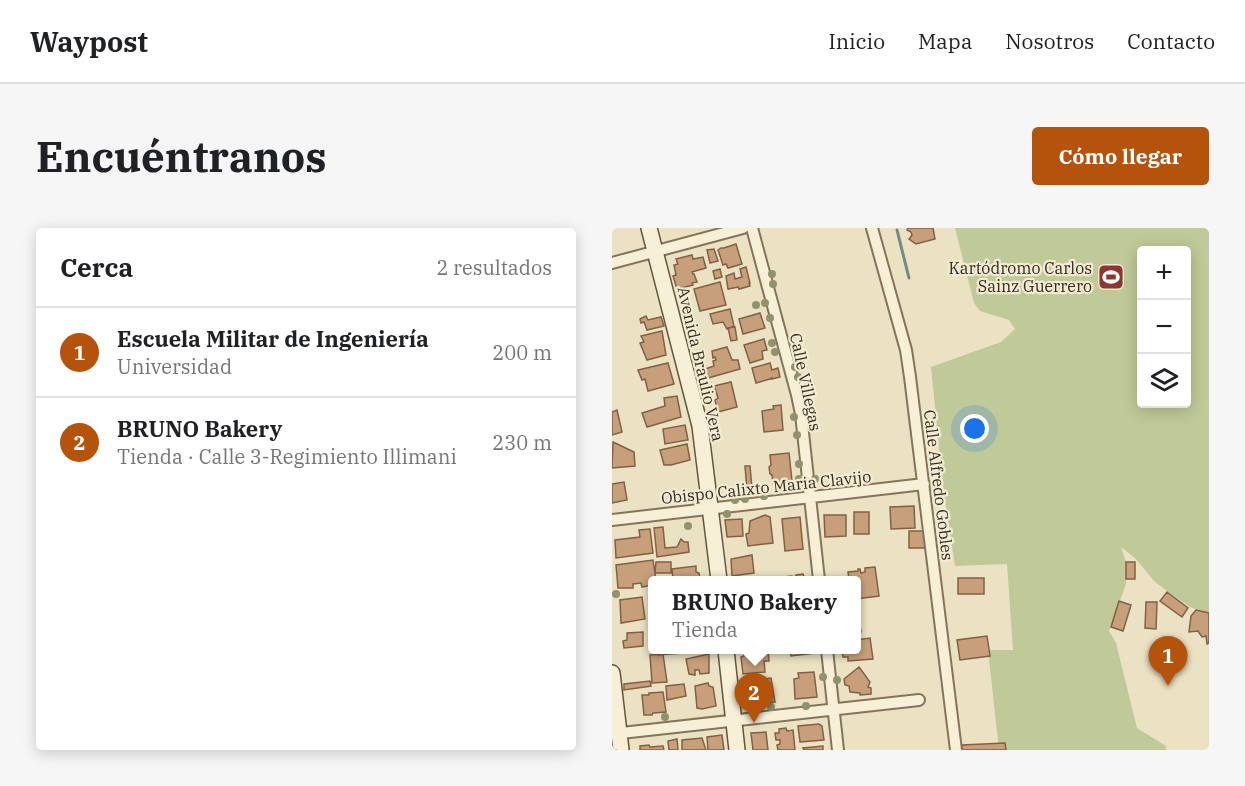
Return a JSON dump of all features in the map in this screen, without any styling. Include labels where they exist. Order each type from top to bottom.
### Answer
[{"type":"main road","name":"Avenida Braulio Vera","points":[[649,228],[700,426],[719,576]]},
{"type":"main road","points":[[726,654],[737,750]]},
{"type":"main road","points":[[612,673],[615,734],[621,750]]},
{"type":"street","points":[[612,263],[743,228]]},
{"type":"street","name":"Calle Villegas","points":[[752,228],[801,414],[819,576]]},
{"type":"street","name":"Calle Alfredo Gobles","points":[[872,228],[906,350],[956,750]]},
{"type":"street","name":"Obispo Calixto Maria Clavijo","points":[[612,520],[924,484]]},
{"type":"street","points":[[827,654],[838,750]]},
{"type":"street","points":[[615,734],[919,700]]},
{"type":"green space","points":[[955,228],[1209,228],[1209,614],[1190,607],[1167,591],[1121,547],[1126,562],[1126,584],[1109,631],[1116,643],[1137,728],[1166,746],[1166,750],[999,750],[988,650],[1013,650],[1007,564],[955,566],[943,486],[931,367],[1001,342],[1015,329],[1009,320],[980,311],[974,303]]},
{"type":"building","points":[[908,228],[933,228],[935,239],[916,244],[909,239],[912,235],[907,230]]},
{"type":"building","points":[[736,244],[742,264],[728,268],[726,264],[723,265],[718,250]]},
{"type":"building","points":[[714,249],[718,261],[710,263],[707,250]]},
{"type":"building","points":[[692,255],[693,259],[703,257],[706,268],[692,272],[697,282],[692,283],[693,285],[677,289],[673,276],[676,275],[674,265],[678,264],[676,259]]},
{"type":"building","points":[[746,267],[750,286],[728,289],[726,276],[734,273],[735,279],[742,277],[740,269]]},
{"type":"building","points":[[720,269],[722,277],[715,279],[713,271]]},
{"type":"building","points":[[720,282],[726,305],[700,311],[694,289]]},
{"type":"building","points":[[730,309],[734,326],[727,329],[723,322],[713,324],[710,314]]},
{"type":"building","points":[[760,313],[765,328],[743,334],[739,319]]},
{"type":"building","points":[[646,316],[648,320],[661,317],[664,326],[647,330],[640,319]]},
{"type":"building","points":[[735,327],[737,340],[731,341],[728,328]]},
{"type":"building","points":[[662,331],[666,355],[647,360],[640,343],[644,342],[641,336]]},
{"type":"building","points":[[764,339],[767,350],[762,351],[763,359],[750,363],[744,345]]},
{"type":"building","points":[[727,347],[732,360],[738,360],[740,369],[708,378],[705,369],[714,366],[713,361],[716,360],[715,357],[713,358],[712,351]]},
{"type":"building","points":[[668,363],[674,384],[648,391],[645,379],[642,380],[638,370]]},
{"type":"building","points":[[770,363],[772,370],[778,368],[780,377],[756,383],[752,368]]},
{"type":"building","points":[[731,382],[737,407],[718,412],[715,400],[718,398],[714,386]]},
{"type":"building","points":[[677,396],[681,417],[647,427],[642,413],[665,406],[664,398]]},
{"type":"building","points":[[781,405],[783,430],[764,432],[762,411]]},
{"type":"building","points":[[617,410],[622,432],[612,435],[612,412]]},
{"type":"building","points":[[685,425],[688,440],[665,444],[663,429]]},
{"type":"building","points":[[613,442],[634,452],[635,466],[612,468]]},
{"type":"building","points":[[687,444],[690,460],[664,465],[660,450]]},
{"type":"building","points":[[789,453],[792,481],[773,484],[769,467],[771,465],[770,455]]},
{"type":"building","points":[[745,466],[750,466],[752,489],[747,490]]},
{"type":"building","points":[[624,482],[627,500],[612,503],[612,484]]},
{"type":"building","points":[[914,506],[915,528],[891,529],[890,507]]},
{"type":"building","points":[[854,512],[869,512],[869,534],[854,534]]},
{"type":"building","points":[[765,515],[770,517],[773,543],[748,546],[746,534],[749,533],[750,521]]},
{"type":"building","points":[[824,515],[846,515],[846,536],[825,537]]},
{"type":"building","points":[[800,517],[803,549],[785,551],[782,519]]},
{"type":"building","points":[[742,519],[743,536],[727,537],[725,520]]},
{"type":"building","points":[[663,527],[665,548],[677,547],[681,539],[688,542],[689,552],[657,557],[654,528]]},
{"type":"building","points":[[650,529],[653,553],[616,558],[615,540],[640,537],[639,530]]},
{"type":"building","points":[[909,531],[927,531],[927,548],[909,548]]},
{"type":"building","points":[[752,555],[754,573],[732,576],[731,559]]},
{"type":"building","points":[[653,560],[655,576],[648,576],[648,586],[642,587],[641,583],[633,584],[633,588],[618,588],[616,565]]},
{"type":"building","points":[[656,562],[671,562],[671,573],[655,573]]},
{"type":"building","points":[[1126,562],[1135,562],[1135,579],[1126,579]]},
{"type":"building","points":[[696,566],[696,572],[700,576],[673,576],[672,569]]},
{"type":"building","points":[[875,567],[879,596],[861,598],[861,576],[848,576],[848,572],[860,569],[861,573],[865,572],[865,568]]},
{"type":"building","points":[[958,578],[984,578],[984,594],[958,594]]},
{"type":"building","points":[[1167,592],[1188,608],[1182,617],[1160,601]]},
{"type":"building","points":[[642,597],[645,619],[621,623],[620,600]]},
{"type":"building","points":[[1119,601],[1131,605],[1123,631],[1111,627]]},
{"type":"building","points":[[1146,602],[1157,602],[1156,629],[1145,628]]},
{"type":"building","points":[[1196,610],[1209,613],[1209,643],[1207,644],[1206,636],[1202,637],[1198,631],[1189,632],[1191,616]]},
{"type":"building","points":[[643,632],[643,646],[624,648],[623,641],[627,640],[627,633]]},
{"type":"building","points":[[987,636],[990,656],[960,660],[957,640]]},
{"type":"building","points":[[870,638],[873,659],[848,661],[848,657],[843,657],[843,654],[861,654],[861,639]]},
{"type":"building","points":[[663,654],[667,682],[652,683],[650,655]]},
{"type":"building","points":[[709,654],[709,673],[700,674],[699,670],[695,670],[695,675],[689,674],[686,659]]},
{"type":"building","points":[[744,654],[768,654],[769,661],[764,661],[765,672],[743,674],[741,657]]},
{"type":"building","points":[[859,667],[870,682],[868,687],[871,688],[871,694],[860,695],[860,693],[850,692],[849,686],[845,685],[844,679]]},
{"type":"building","points":[[814,672],[817,697],[795,699],[794,679],[799,678],[798,673]]},
{"type":"building","points":[[771,678],[775,702],[746,703],[744,682]]},
{"type":"building","points":[[650,681],[651,686],[624,690],[624,684]]},
{"type":"building","points":[[708,683],[713,687],[716,706],[697,708],[695,686]]},
{"type":"building","points":[[684,684],[686,696],[667,700],[666,686]]},
{"type":"building","points":[[663,692],[666,712],[644,715],[642,695]]},
{"type":"building","points":[[819,724],[822,726],[824,740],[800,742],[798,726]]},
{"type":"building","points":[[786,728],[787,731],[793,730],[795,750],[778,750],[777,745],[780,744],[780,740],[776,740],[775,733],[779,733],[779,729]]},
{"type":"building","points":[[766,732],[768,750],[753,750],[751,733]]},
{"type":"building","points":[[722,735],[724,750],[708,750],[707,737]]},
{"type":"building","points":[[702,738],[706,750],[682,750],[682,740]]},
{"type":"building","points":[[677,739],[678,750],[669,750],[668,741]]},
{"type":"building","points":[[1005,743],[1006,750],[962,750],[962,745]]},
{"type":"building","points":[[649,745],[650,747],[663,746],[664,750],[640,750],[640,746]]},
{"type":"building","points":[[823,746],[823,750],[804,750],[803,748]]},
{"type":"waterway","points":[[897,230],[909,278]]},
{"type":"place","name":"Kartódromo Carlos Sainz Guerrero","points":[[1111,277]]},
{"type":"place","name":"Escuela Militar de Ingeniería","points":[[1168,686]]},
{"type":"place","name":"BRUNO Bakery","points":[[754,723]]}]
